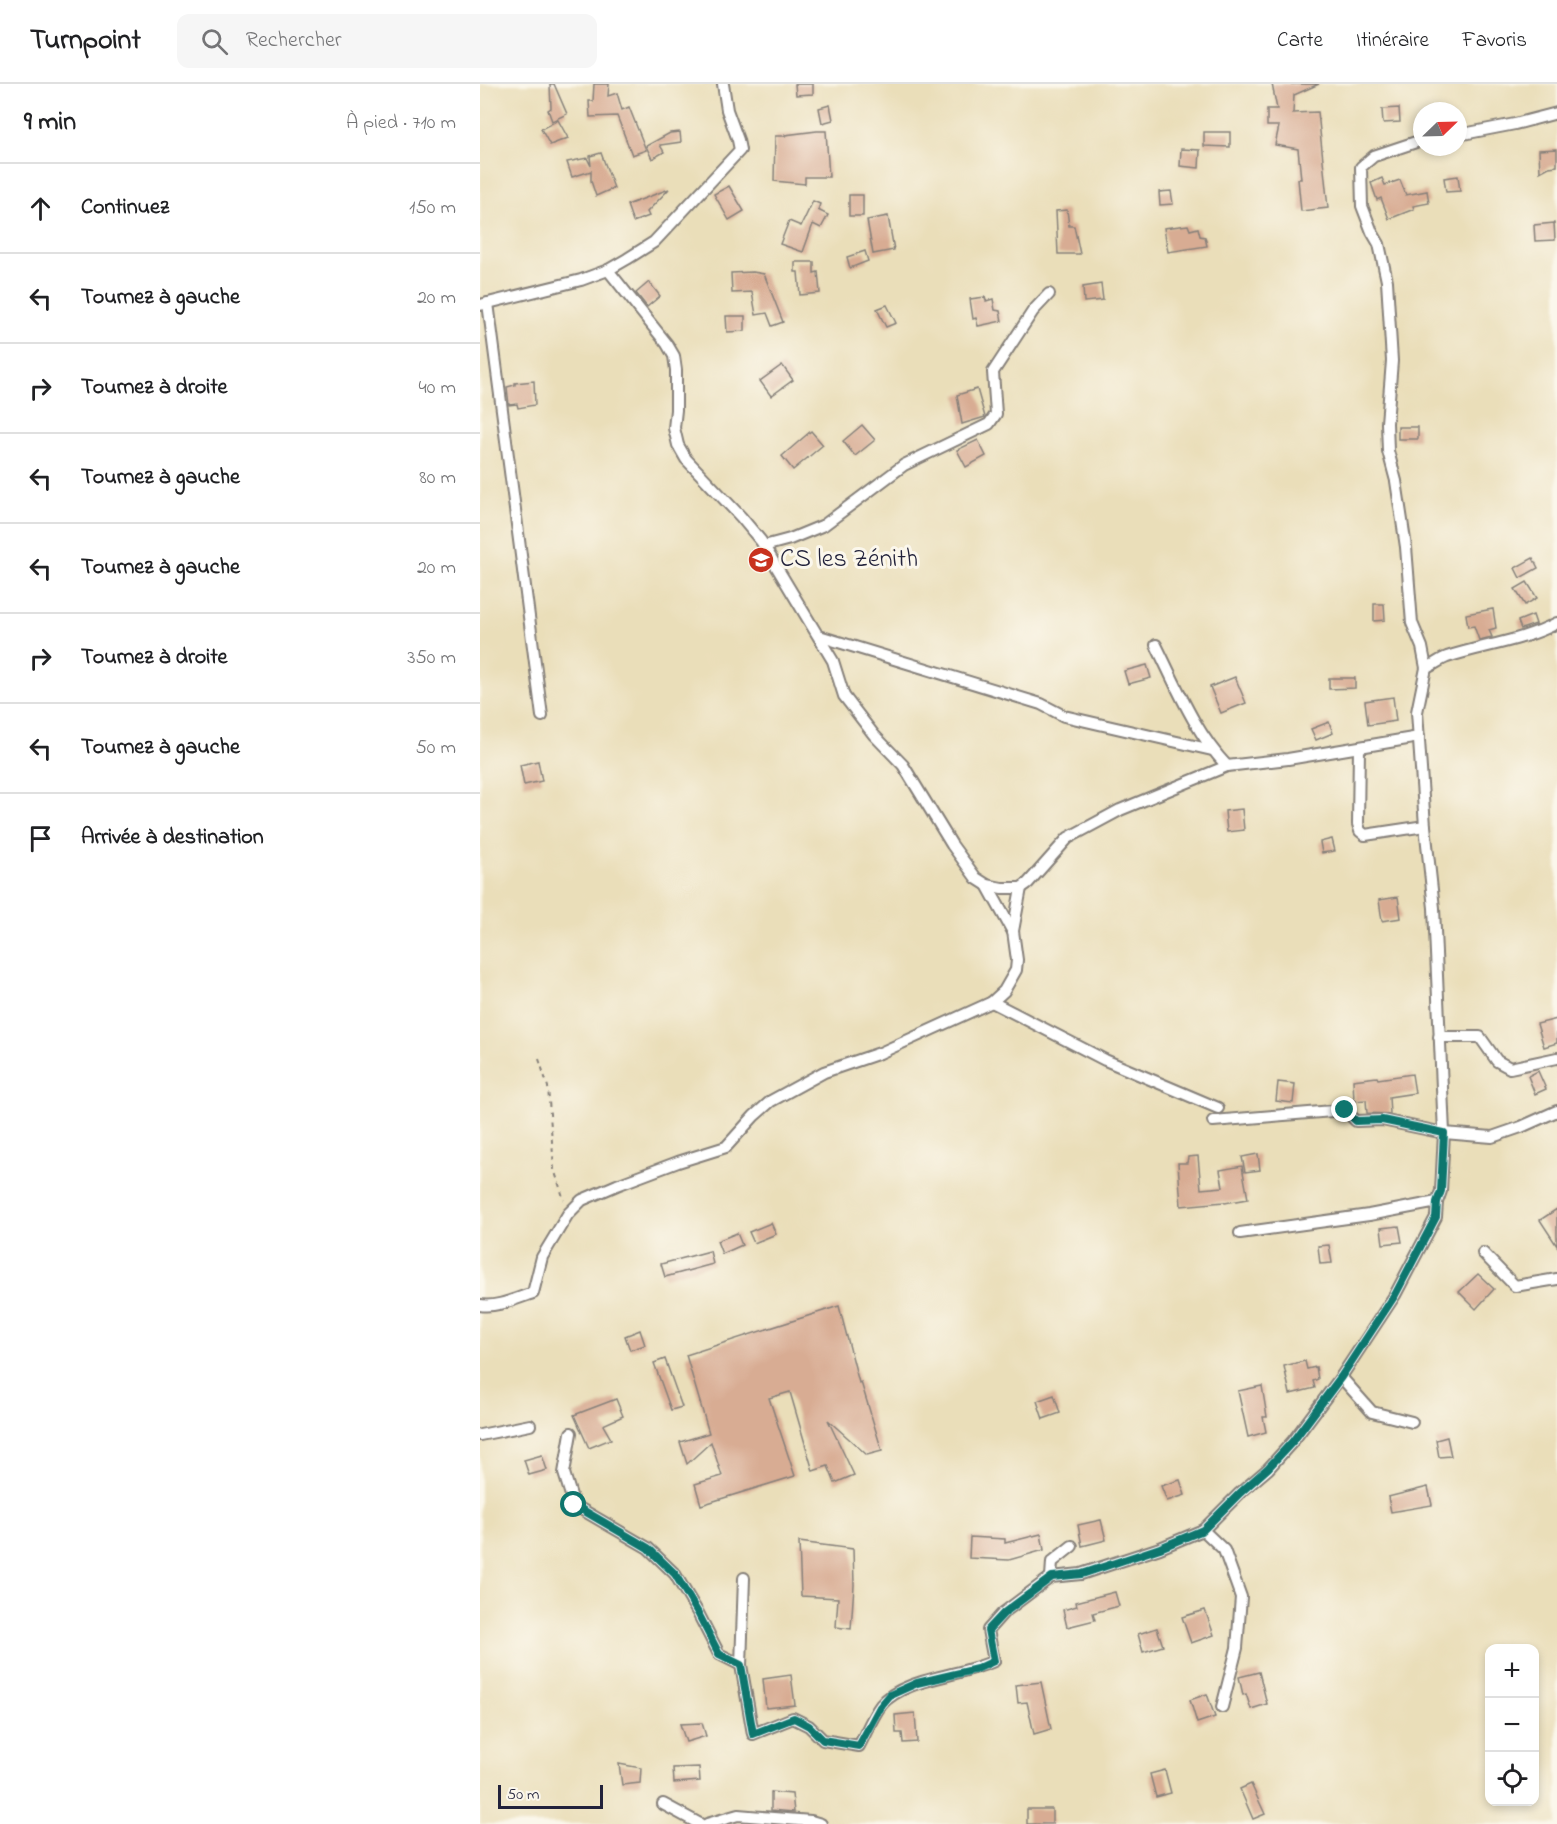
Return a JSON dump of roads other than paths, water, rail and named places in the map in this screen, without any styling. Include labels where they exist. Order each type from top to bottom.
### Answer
[{"type":"street","points":[[543,716],[484,304],[519,293],[580,280],[608,270],[654,242],[740,150],[727,110],[723,84]]},
{"type":"street","points":[[1467,133],[1557,113]]},
{"type":"street","points":[[744,1578],[741,1665],[753,1734],[794,1718],[809,1726],[823,1740],[859,1746],[880,1707],[890,1695],[917,1683],[977,1669],[994,1661],[988,1630],[1004,1613],[1052,1577],[1082,1574],[1160,1548],[1203,1530],[1293,1441],[1341,1377],[1395,1295],[1436,1217],[1437,1202],[1441,1191],[1444,1133],[1434,908],[1425,826],[1417,712],[1426,668],[1422,647],[1412,623],[1406,547],[1396,481],[1388,452],[1387,423],[1392,362],[1387,282],[1379,244],[1362,206],[1362,167],[1374,156],[1413,143]]},
{"type":"street","points":[[608,270],[674,356],[676,410],[674,428],[678,445],[687,459],[741,517],[764,546],[819,636],[832,661],[844,696],[874,735],[903,765],[952,845],[976,878],[987,885],[1021,888],[1068,838],[1120,810],[1227,766],[1359,748],[1419,737]]},
{"type":"street","points":[[764,546],[790,539],[824,525],[904,465],[989,424],[996,414],[993,372],[1033,310],[1049,294]]},
{"type":"street","points":[[1426,668],[1445,658],[1540,632],[1557,623]]},
{"type":"street","points":[[819,636],[1041,704],[1064,716],[1212,750]]},
{"type":"street","points":[[1156,645],[1196,726],[1212,750],[1227,766]]},
{"type":"street","points":[[1359,748],[1358,824],[1360,831],[1365,835],[1425,826]]},
{"type":"street","points":[[987,885],[1013,932]]},
{"type":"street","points":[[480,1305],[511,1301],[533,1293],[542,1257],[568,1214],[582,1200],[678,1162],[726,1148],[754,1116],[771,1101],[824,1072],[880,1053],[992,1002],[1004,991],[1016,970],[1013,932],[1021,888]]},
{"type":"street","points":[[992,1002],[1105,1060],[1218,1108]]},
{"type":"street","points":[[1439,1037],[1480,1037],[1497,1061],[1510,1068],[1557,1058]]},
{"type":"street","points":[[1213,1122],[1345,1110],[1356,1121],[1382,1120],[1444,1133],[1492,1137],[1557,1111]]},
{"type":"street","points":[[1240,1233],[1369,1215],[1437,1202]]},
{"type":"street","points":[[1483,1253],[1515,1286],[1557,1279]]},
{"type":"street","points":[[1341,1377],[1372,1412],[1412,1422]]},
{"type":"street","points":[[480,1435],[530,1425]]},
{"type":"street","points":[[571,1433],[564,1473],[574,1505],[648,1548],[675,1574],[719,1654],[741,1665]]},
{"type":"street","points":[[1203,1530],[1224,1550],[1241,1597],[1238,1648],[1222,1707]]},
{"type":"street","points":[[1052,1577],[1052,1562],[1072,1546]]},
{"type":"street","points":[[663,1804],[700,1824]]},
{"type":"street","points":[[708,1824],[738,1815],[811,1821],[821,1824]]},
{"type":"place","name":"CS les Zénith","points":[[761,560]]}]
